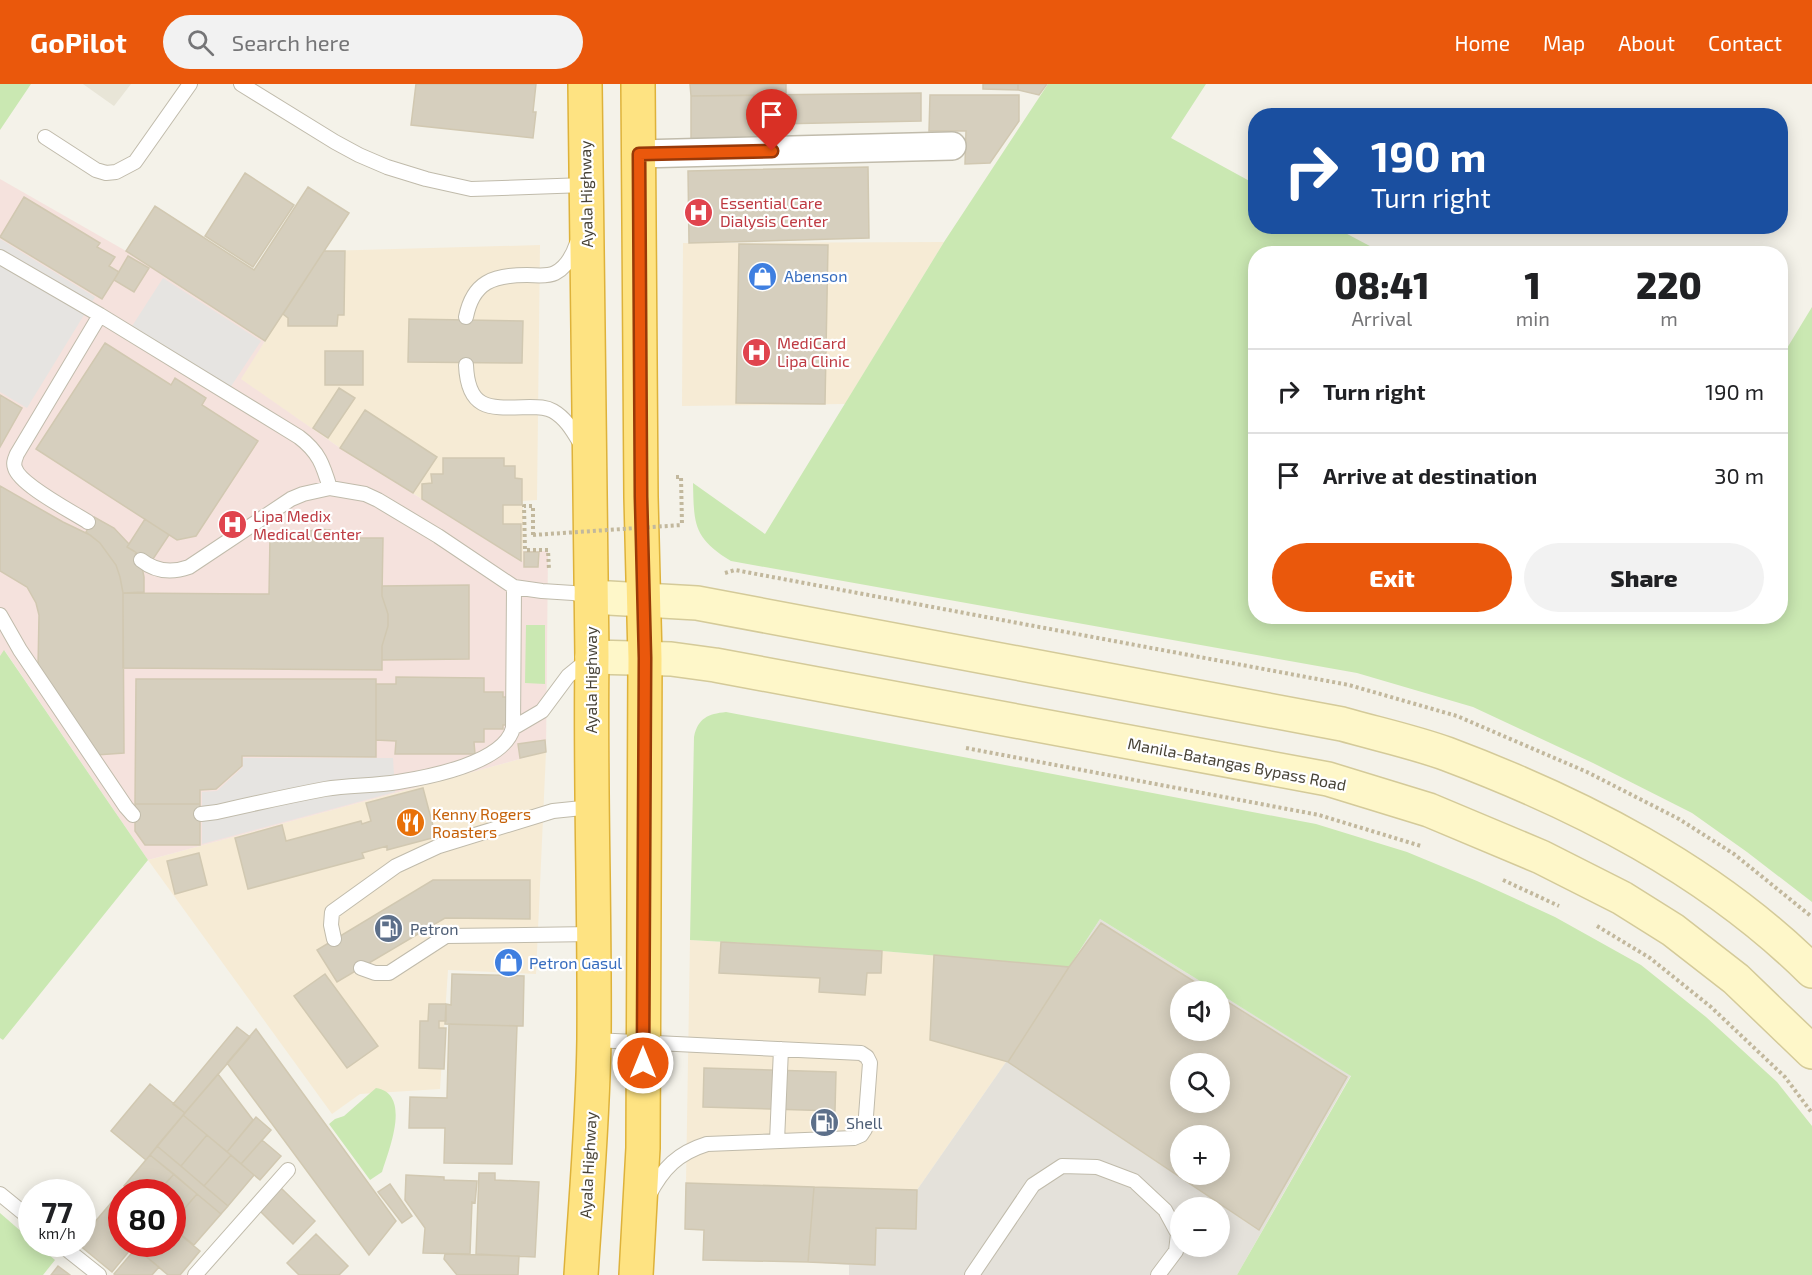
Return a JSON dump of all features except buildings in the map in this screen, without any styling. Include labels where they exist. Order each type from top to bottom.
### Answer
[{"type":"highway","name":"Ayala Highway","points":[[581,1275],[594,1040],[585,84]]},
{"type":"highway","points":[[636,1275],[643,1148],[645,658],[641,485],[638,84]]},
{"type":"main road","points":[[591,597],[697,603],[1342,724],[1446,753],[1569,806],[1656,851],[1708,884],[1774,936],[1812,971]]},
{"type":"main road","name":"Manila-Batangas Bypass Road","points":[[592,657],[645,658],[715,665],[1328,780],[1429,810],[1560,866],[1622,898],[1673,930],[1736,980],[1812,1052]]},
{"type":"street","points":[[639,154],[952,146]]},
{"type":"lane","points":[[45,137],[96,170],[106,173],[116,172],[135,162],[190,84]]},
{"type":"lane","points":[[241,84],[335,142],[387,167],[471,189],[586,200],[572,257],[563,267],[555,273],[546,275],[508,275],[491,280],[476,290],[468,303],[466,318]]},
{"type":"lane","points":[[0,257],[100,315],[308,443],[319,457],[330,488]]},
{"type":"lane","points":[[88,522],[24,482],[15,469],[14,461],[100,315]]},
{"type":"lane","points":[[466,365],[469,388],[477,400],[495,407],[551,409],[569,425],[588,456]]},
{"type":"lane","points":[[141,560],[153,567],[168,571],[178,571],[189,567],[291,500],[303,494],[330,488],[365,494],[378,500],[438,536],[513,587],[591,597]]},
{"type":"lane","points":[[201,814],[327,789],[399,782],[442,772],[471,763],[506,743],[513,728],[513,587]]},
{"type":"lane","points":[[0,617],[26,660],[133,815]]},
{"type":"lane","points":[[513,728],[542,711],[568,676],[592,657]]},
{"type":"lane","points":[[334,939],[331,925],[332,912],[396,866],[439,846],[535,816],[553,811],[592,807]]},
{"type":"lane","points":[[361,968],[375,973],[389,973],[446,936],[593,934]]},
{"type":"lane","points":[[594,1040],[861,1053],[870,1063],[865,1129],[861,1135],[854,1138],[707,1144],[690,1149],[671,1164],[656,1182],[639,1219]]},
{"type":"lane","points":[[777,1142],[781,1049]]},
{"type":"lane","points":[[972,1275],[1033,1185],[1062,1166],[1097,1167],[1134,1181],[1165,1210],[1178,1234],[1176,1251],[1158,1275]]},
{"type":"lane","points":[[195,1275],[288,1170]]},
{"type":"lane","points":[[0,1194],[18,1209]]},
{"type":"lane","points":[[76,1257],[99,1275]]},
{"type":"path","points":[[540,573],[549,573],[548,550],[525,550],[524,506],[533,506],[533,535],[682,525],[681,477],[676,477]]},
{"type":"path","points":[[959,747],[1319,815],[1429,849]]},
{"type":"path","points":[[1502,880],[1559,906]]},
{"type":"path","points":[[1590,922],[1650,958],[1711,1007],[1785,1077],[1812,1113]]},
{"type":"shaded area","points":[[83,84],[131,84],[114,106]]},
{"type":"shaded area","name":"Lipa Medix Medical Center","points":[[0,179],[126,251],[265,341],[241,379],[340,448],[521,561],[523,561],[523,551],[548,551],[546,752],[148,860],[5,651],[0,656]]},
{"type":"shaded area","points":[[0,239],[95,297],[27,408],[0,392]]},
{"type":"shaded area","points":[[944,242],[845,404],[682,406],[683,243]]},
{"type":"shaded area","points":[[540,245],[537,500],[523,501],[523,562],[340,448],[240,379],[324,251]]},
{"type":"shaded area","points":[[163,278],[261,341],[224,397],[127,334]]},
{"type":"shaded area","points":[[546,752],[536,974],[448,970],[440,1089],[360,1094],[332,1114],[148,860]]},
{"type":"shaded area","points":[[243,758],[393,758],[395,792],[202,844],[202,792],[217,791],[243,767]]},
{"type":"shaded area","points":[[1100,919],[1200,981],[1170,981],[1170,1041],[1230,1041],[1230,1000],[1351,1075],[1237,1275],[849,1275],[849,1265],[809,1262],[814,1187],[917,1190],[1006,1062]]},
{"type":"shaded area","name":"Shell","points":[[690,940],[882,951],[1069,967],[1008,1062],[917,1190],[686,1183]]},
{"type":"green space","points":[[0,84],[31,84],[0,130]]},
{"type":"green space","points":[[1048,84],[1206,84],[1171,138],[1248,180],[1248,234],[1347,234],[1370,246],[1248,246],[1248,624],[1788,624],[1788,346],[1812,307],[1812,902],[1692,813],[1593,763],[1473,707],[1357,673],[731,561],[718,553],[698,529],[695,520],[693,483],[765,534],[944,242]]},
{"type":"green space","points":[[526,625],[545,625],[545,684],[525,683]]},
{"type":"green space","points":[[4,650],[148,860],[3,1040],[0,1038],[0,656]]},
{"type":"green space","points":[[726,712],[1316,824],[1407,852],[1555,917],[1641,965],[1706,1017],[1777,1082],[1812,1126],[1812,1275],[1237,1275],[1351,1076],[1230,1000],[1230,981],[1200,981],[1100,919],[1069,967],[882,951],[690,940],[694,737],[701,721],[714,714]]},
{"type":"green space","points":[[376,1088],[387,1092],[393,1100],[396,1111],[393,1137],[382,1172],[370,1180],[329,1124],[344,1116]]},
{"type":"green space","points":[[0,1213],[18,1229],[18,1257],[51,1257],[55,1260],[43,1275],[0,1275]]},
{"type":"place","name":"Essential Care Dialysis Center","points":[[699,212]]},
{"type":"place","name":"Abenson","points":[[763,276]]},
{"type":"place","name":"MediCard Lipa Clinic","points":[[756,352]]},
{"type":"place","name":"Lipa Medix Medical Center","points":[[232,525]]},
{"type":"place","name":"Kenny Rogers Roasters","points":[[411,823]]},
{"type":"place","name":"Petron","points":[[389,929]]},
{"type":"place","name":"Petron Gasul","points":[[508,963]]},
{"type":"place","name":"Shell","points":[[825,1123]]},
{"type":"route","points":[[643,1063],[645,658],[641,497],[639,154],[772,151]]}]
